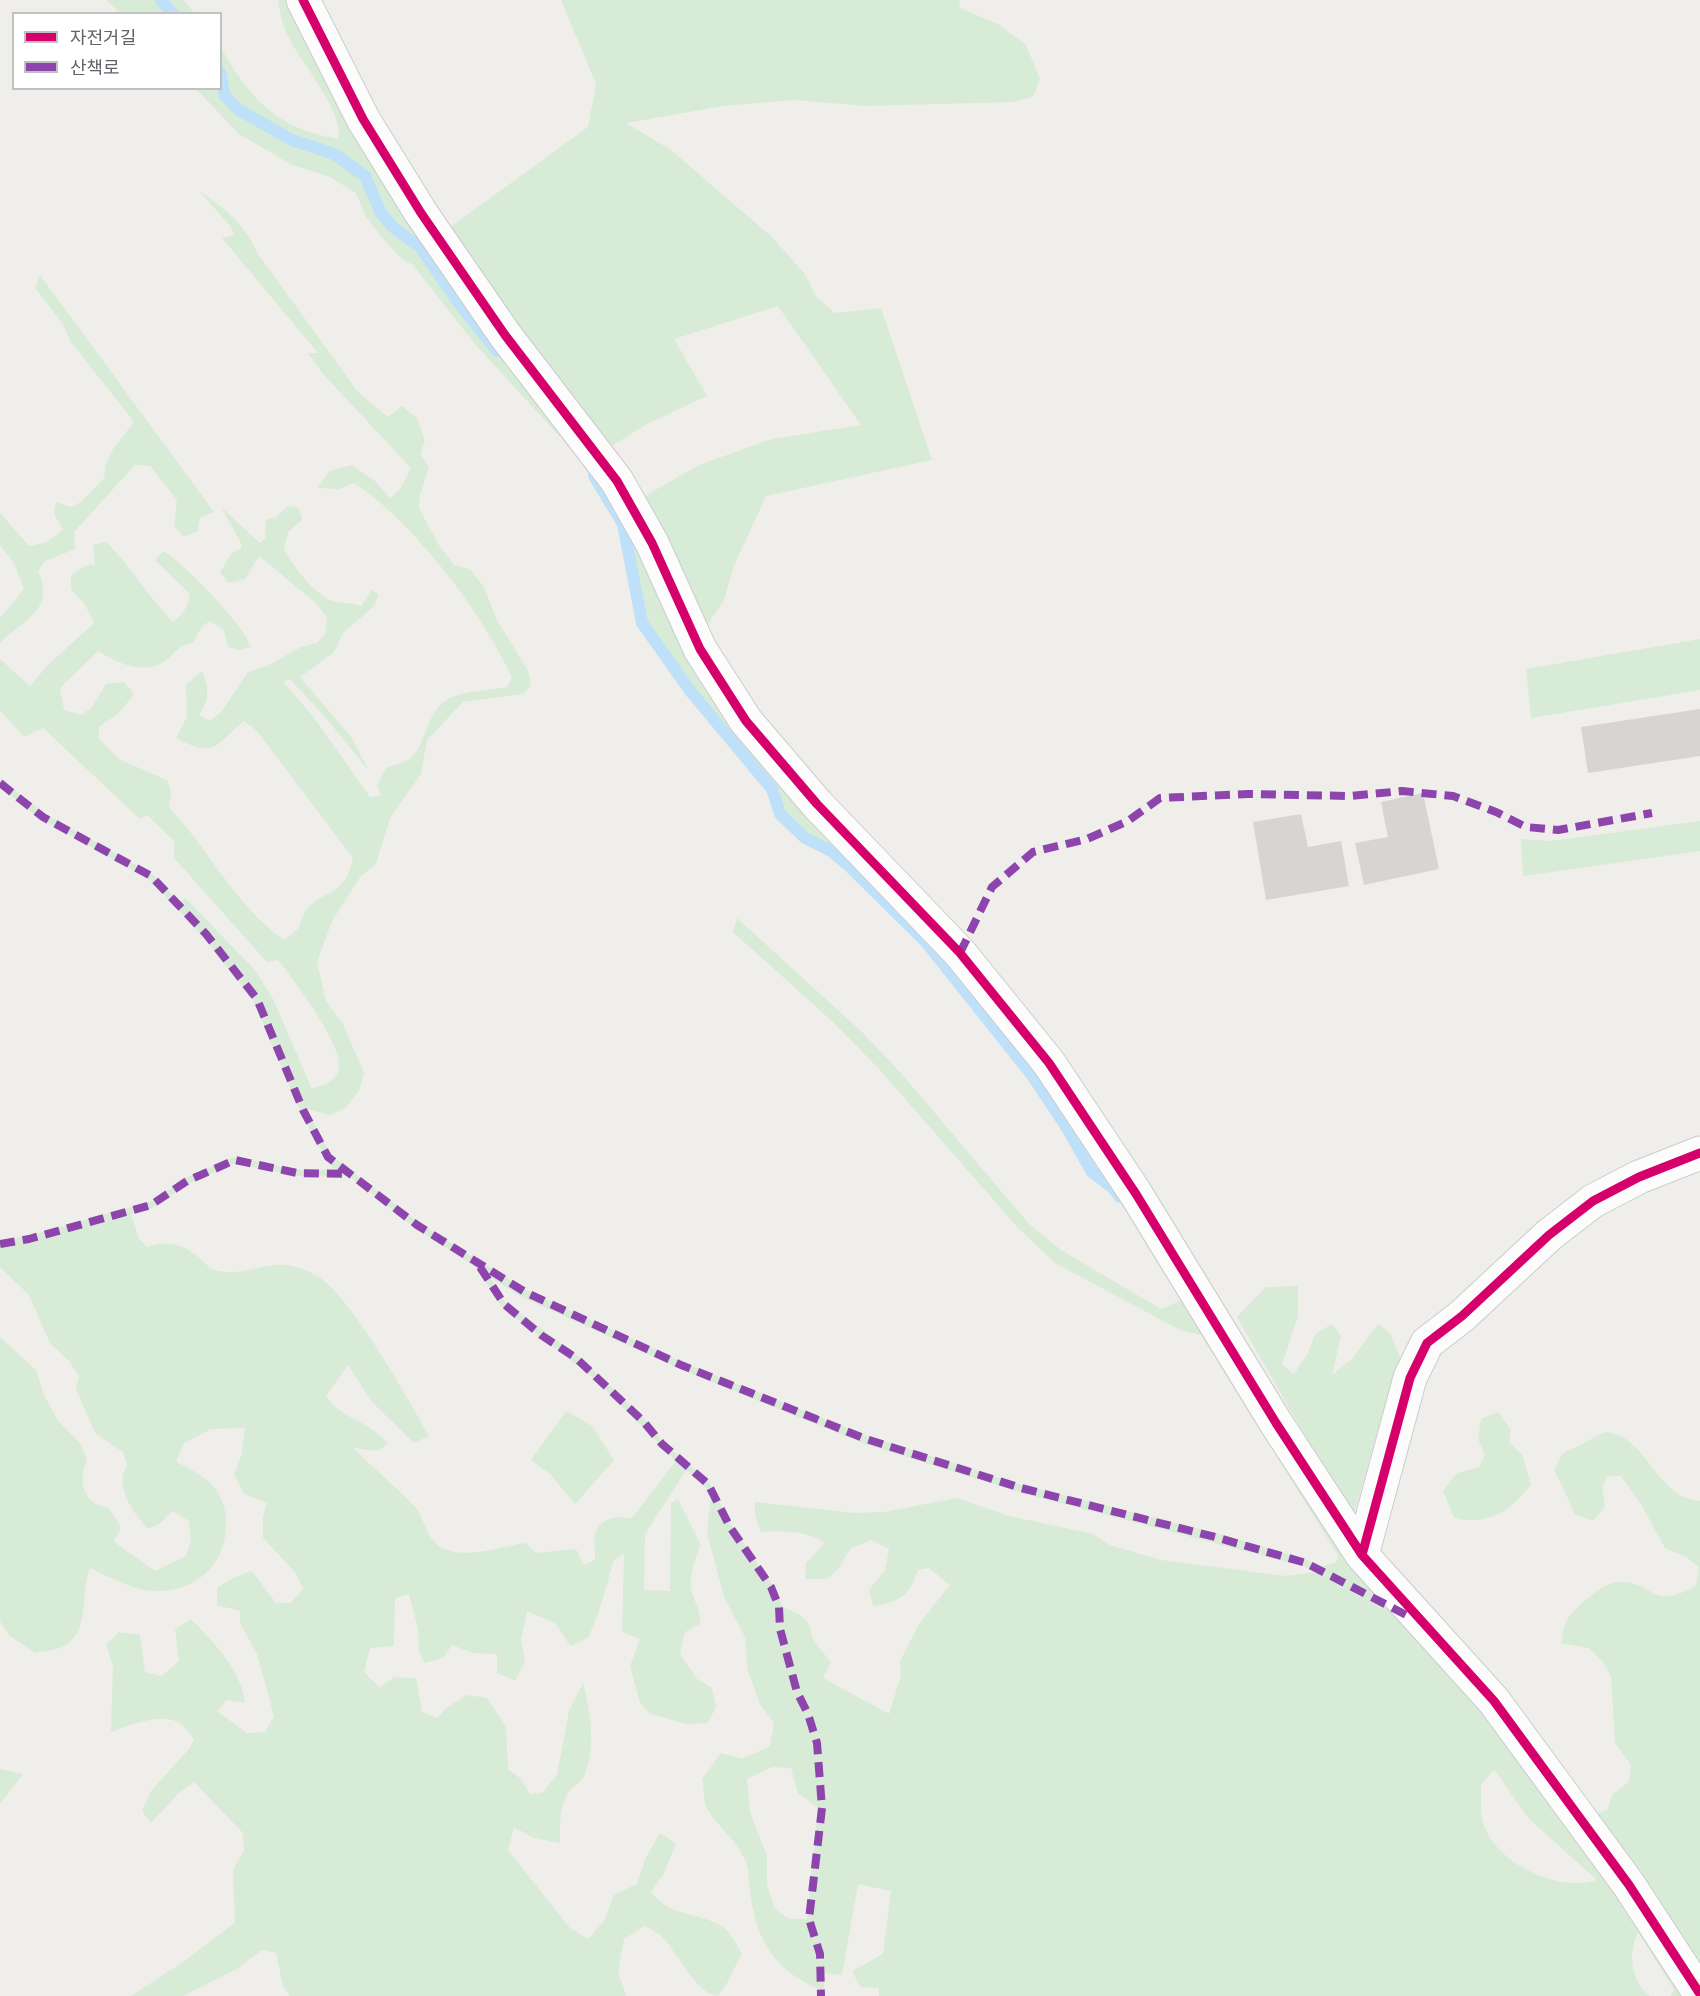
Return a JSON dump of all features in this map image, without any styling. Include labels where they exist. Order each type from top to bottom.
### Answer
[{"type":"street","points":[[303,0],[363,119],[421,213],[505,335],[617,481],[652,543],[700,649],[746,721],[817,804],[960,953],[1049,1063],[1136,1194],[1276,1423],[1362,1555],[1494,1701],[1629,1885],[1700,1994]]},
{"type":"street","points":[[1362,1555],[1410,1378],[1427,1343],[1462,1316],[1549,1235],[1593,1202],[1639,1177],[1700,1153]]},
{"type":"green space","points":[[106,0],[184,0],[193,12],[119,12]]},
{"type":"green space","points":[[278,0],[286,0],[296,22],[611,484],[648,568],[997,1016],[1691,1996],[1670,1996],[1674,1990],[1638,1932],[1633,1948],[1633,1966],[1638,1982],[1650,1996],[879,1996],[879,1988],[860,1987],[852,1971],[883,1954],[891,1891],[858,1884],[842,1975],[825,1973],[823,1996],[817,1996],[819,1989],[792,1974],[772,1954],[764,1942],[754,1914],[746,1863],[736,1845],[712,1816],[705,1803],[702,1779],[721,1753],[742,1759],[770,1746],[774,1723],[760,1704],[748,1671],[745,1637],[724,1597],[707,1533],[711,1496],[705,1486],[686,1470],[645,1534],[644,1590],[670,1591],[671,1503],[678,1499],[701,1545],[694,1562],[691,1581],[700,1624],[685,1632],[680,1654],[697,1679],[712,1688],[716,1707],[708,1723],[687,1724],[650,1714],[640,1703],[630,1666],[640,1639],[622,1632],[624,1554],[614,1560],[598,1614],[588,1638],[570,1646],[556,1624],[527,1611],[521,1640],[525,1661],[515,1681],[497,1673],[497,1654],[473,1653],[452,1645],[443,1658],[425,1663],[419,1653],[418,1629],[409,1594],[395,1598],[394,1646],[370,1648],[364,1672],[379,1687],[395,1677],[416,1678],[422,1712],[437,1718],[446,1708],[467,1695],[487,1698],[506,1726],[508,1769],[520,1778],[530,1794],[542,1793],[557,1775],[569,1711],[583,1683],[590,1717],[590,1753],[584,1776],[567,1794],[562,1808],[560,1843],[534,1838],[514,1827],[508,1850],[570,1928],[588,1939],[604,1921],[614,1895],[637,1884],[646,1857],[660,1833],[676,1844],[663,1875],[651,1892],[667,1906],[723,1927],[734,1939],[742,1954],[728,1982],[717,1996],[700,1986],[668,1943],[645,1926],[624,1939],[618,1971],[626,1996],[290,1996],[283,1986],[276,1953],[262,1950],[237,1969],[183,1996],[131,1996],[189,1958],[235,1922],[233,1870],[244,1850],[243,1833],[194,1782],[178,1794],[151,1823],[142,1811],[151,1791],[189,1749],[194,1739],[181,1724],[165,1719],[136,1723],[111,1732],[113,1666],[106,1645],[119,1632],[140,1635],[145,1672],[162,1676],[179,1661],[175,1629],[191,1619],[225,1657],[242,1691],[245,1703],[227,1700],[217,1711],[247,1733],[265,1732],[274,1716],[257,1654],[240,1623],[240,1611],[217,1605],[217,1588],[233,1578],[252,1571],[276,1603],[291,1603],[303,1589],[295,1572],[263,1538],[263,1517],[267,1503],[244,1494],[234,1475],[242,1453],[245,1428],[211,1429],[184,1443],[176,1462],[195,1471],[211,1484],[218,1492],[224,1507],[225,1537],[215,1562],[207,1572],[185,1586],[156,1591],[130,1586],[90,1568],[81,1622],[71,1641],[59,1648],[35,1653],[9,1635],[0,1621],[0,1337],[36,1370],[44,1395],[58,1421],[79,1442],[87,1459],[83,1475],[84,1490],[93,1502],[109,1508],[121,1527],[114,1542],[155,1571],[186,1556],[191,1540],[189,1521],[172,1511],[161,1523],[148,1529],[131,1507],[124,1490],[124,1473],[127,1465],[123,1452],[96,1434],[76,1390],[79,1376],[69,1361],[50,1343],[29,1295],[0,1267],[0,1241],[28,1236],[150,1202],[186,1178],[234,1157],[298,1170],[335,1170],[326,1159],[300,1111],[254,1001],[203,936],[149,879],[41,819],[0,787],[0,779],[45,814],[152,874],[178,901],[186,899],[254,969],[273,999],[312,1089],[334,1078],[338,1072],[339,1062],[327,1032],[295,982],[278,960],[267,962],[174,858],[174,841],[147,815],[140,819],[43,728],[24,737],[0,710],[0,659],[30,686],[48,665],[94,623],[84,603],[71,589],[71,575],[89,564],[95,566],[93,545],[106,542],[173,622],[184,610],[190,594],[155,560],[164,551],[199,582],[237,623],[251,647],[239,650],[228,647],[224,630],[210,621],[202,626],[193,643],[184,645],[162,663],[154,666],[146,668],[129,666],[98,651],[60,688],[64,710],[81,715],[92,707],[106,684],[124,682],[134,694],[119,713],[99,727],[99,739],[119,759],[168,781],[171,794],[169,807],[237,894],[267,926],[284,940],[299,928],[303,916],[314,902],[341,885],[348,875],[353,858],[257,731],[244,721],[214,747],[199,748],[176,738],[187,717],[186,685],[202,671],[207,694],[199,715],[210,721],[222,711],[248,672],[267,666],[301,647],[317,643],[325,634],[327,618],[317,604],[259,556],[245,579],[228,583],[220,572],[232,553],[242,548],[221,507],[260,543],[265,539],[266,520],[275,518],[288,506],[299,508],[302,520],[288,532],[284,548],[309,583],[321,595],[336,602],[361,606],[372,590],[379,595],[373,607],[343,633],[334,652],[300,677],[352,738],[369,771],[290,679],[283,682],[312,715],[370,797],[381,796],[377,785],[386,768],[406,761],[415,754],[440,704],[462,694],[507,687],[512,677],[465,598],[400,521],[354,483],[338,489],[318,488],[329,471],[352,465],[375,481],[390,498],[400,489],[411,468],[323,374],[308,353],[318,353],[222,238],[234,235],[231,227],[199,191],[218,204],[241,226],[258,254],[358,392],[388,417],[402,406],[417,418],[425,441],[420,454],[429,467],[420,495],[419,508],[438,544],[454,565],[470,569],[484,587],[496,618],[528,671],[531,686],[523,694],[463,702],[427,740],[421,774],[390,818],[376,864],[360,877],[332,921],[317,962],[326,1001],[343,1024],[364,1073],[359,1091],[345,1108],[330,1115],[306,1109],[331,1155],[419,1223],[526,1290],[682,1362],[867,1436],[1022,1485],[1216,1533],[1307,1560],[1321,1567],[1336,1562],[1338,1555],[1201,1335],[1180,1330],[1055,1263],[1018,1228],[879,1069],[833,1022],[733,932],[737,918],[862,1032],[900,1072],[1029,1224],[1061,1250],[1161,1309],[1182,1300],[1119,1200],[1111,1190],[1089,1174],[1065,1130],[1028,1076],[924,945],[829,853],[803,841],[777,816],[769,790],[689,693],[639,624],[620,525],[597,485],[573,451],[474,343],[413,265],[402,259],[382,238],[365,215],[356,193],[330,177],[292,165],[239,134],[197,90],[222,90],[222,50],[243,83],[268,109],[298,127],[338,139],[335,116],[329,103],[290,40]],"holes":[[[235,1163],[297,1176],[349,1176],[414,1227],[477,1268],[501,1306],[595,1379],[676,1461],[631,1519],[620,1517],[601,1524],[594,1538],[595,1560],[584,1565],[576,1549],[536,1553],[525,1543],[463,1553],[440,1547],[429,1535],[414,1506],[354,1448],[377,1451],[388,1444],[373,1430],[332,1404],[326,1396],[348,1365],[372,1402],[414,1443],[429,1436],[378,1350],[330,1286],[314,1275],[292,1266],[273,1265],[235,1272],[215,1270],[182,1247],[169,1244],[147,1247],[139,1239],[131,1214],[152,1208],[188,1184]],[[490,1277],[522,1297],[680,1369],[865,1444],[1022,1493],[1303,1566],[1315,1572],[1286,1576],[1161,1560],[1109,1545],[1093,1534],[1009,1516],[957,1498],[884,1512],[855,1513],[755,1502],[755,1516],[761,1532],[803,1534],[825,1543],[806,1563],[805,1579],[827,1579],[839,1568],[850,1549],[871,1540],[889,1549],[885,1570],[869,1590],[873,1606],[897,1600],[907,1592],[918,1570],[929,1568],[950,1585],[919,1624],[900,1661],[901,1676],[889,1714],[823,1678],[831,1663],[813,1639],[809,1623],[799,1614],[783,1607],[773,1586],[732,1526],[709,1482],[664,1443],[645,1419],[578,1356],[505,1302]],[[772,1767],[791,1768],[798,1793],[818,1808],[807,1919],[789,1919],[775,1909],[767,1885],[767,1856],[750,1812],[747,1779]],[[1494,1769],[1528,1818],[1597,1880],[1582,1883],[1547,1878],[1514,1862],[1500,1850],[1489,1837],[1481,1809],[1481,1785]]]},
{"type":"green space","points":[[561,0],[959,0],[960,8],[998,24],[1026,45],[1040,79],[1033,97],[1012,102],[866,106],[793,100],[724,106],[626,123],[671,150],[772,237],[804,273],[816,296],[835,313],[881,308],[932,460],[766,496],[733,568],[724,600],[703,631],[645,496],[699,465],[772,439],[861,425],[778,306],[674,339],[707,396],[645,425],[612,446],[522,331],[449,228],[588,127],[596,84]]},
{"type":"green space","points":[[40,275],[214,512],[200,518],[198,531],[184,537],[174,526],[177,500],[150,466],[135,465],[74,532],[75,549],[45,561],[38,571],[43,584],[40,604],[28,620],[0,643],[0,618],[24,589],[14,563],[0,545],[0,513],[29,546],[47,542],[63,530],[54,514],[56,502],[71,507],[81,502],[104,478],[106,464],[113,449],[134,422],[71,342],[63,324],[35,288]]},
{"type":"green space","points":[[1700,639],[1700,690],[1531,718],[1526,669]]},
{"type":"green space","points":[[1700,821],[1700,851],[1523,876],[1521,839],[1550,841]]},
{"type":"green space","points":[[1298,1286],[1298,1316],[1282,1365],[1294,1374],[1308,1353],[1315,1334],[1332,1324],[1341,1336],[1332,1375],[1351,1360],[1378,1324],[1390,1333],[1402,1362],[1391,1385],[1355,1510],[1347,1509],[1237,1317],[1266,1287]]},
{"type":"green space","points":[[566,1411],[592,1426],[614,1460],[575,1504],[550,1474],[531,1460]]},
{"type":"green space","points":[[1498,1412],[1511,1430],[1509,1443],[1522,1454],[1531,1485],[1514,1503],[1497,1515],[1478,1520],[1454,1518],[1443,1491],[1457,1473],[1479,1467],[1485,1455],[1478,1439],[1481,1419]]},
{"type":"green space","points":[[1605,1432],[1620,1436],[1632,1444],[1672,1489],[1685,1497],[1700,1501],[1700,1967],[1595,1815],[1607,1810],[1613,1794],[1629,1782],[1631,1765],[1615,1743],[1611,1676],[1603,1662],[1589,1648],[1561,1643],[1565,1625],[1571,1614],[1590,1596],[1605,1586],[1619,1582],[1630,1583],[1661,1596],[1670,1596],[1696,1585],[1699,1567],[1685,1556],[1665,1548],[1641,1504],[1621,1476],[1607,1476],[1602,1488],[1605,1507],[1593,1521],[1575,1514],[1554,1469],[1562,1454]]},
{"type":"green space","points":[[0,1769],[23,1774],[0,1804]]},
{"type":"building","points":[[1700,709],[1700,756],[1588,773],[1581,727]]},
{"type":"building","points":[[1423,793],[1439,869],[1364,885],[1355,843],[1388,837],[1381,802]]},
{"type":"building","points":[[1301,814],[1308,847],[1341,841],[1349,886],[1266,900],[1253,822]]},
{"type":"waterway","points":[[161,0],[171,12]]},
{"type":"waterway","points":[[222,82],[225,96],[239,110],[292,140],[334,154],[365,176],[381,213],[394,228],[421,248],[458,302],[497,351]]},
{"type":"waterway","points":[[594,476],[623,524],[642,623],[691,692],[772,789],[780,814],[805,838],[831,851],[850,867],[926,942],[1031,1074],[1067,1128],[1092,1172],[1113,1188],[1120,1197]]},
{"type":"marked path","points":[[0,783],[43,817],[151,876],[206,934],[257,999],[303,1110],[328,1157],[417,1225],[525,1292],[681,1365],[866,1439],[1021,1488],[1215,1537],[1306,1563],[1412,1618]]},
{"type":"marked path","points":[[960,953],[992,887],[1033,852],[1087,839],[1128,821],[1160,798],[1248,794],[1351,796],[1402,791],[1453,796],[1496,812],[1526,827],[1558,830],[1652,813]]},
{"type":"marked path","points":[[0,1244],[29,1239],[151,1205],[187,1181],[235,1160],[297,1173],[349,1174]]},
{"type":"marked path","points":[[480,1267],[504,1304],[541,1335],[576,1358],[643,1421],[662,1444],[708,1484],[730,1527],[771,1587],[779,1607],[780,1629],[797,1692],[808,1714],[817,1743],[822,1808],[809,1919],[820,1954],[821,1996]]},
{"type":"cycle path","points":[[303,0],[363,119],[421,213],[505,335],[617,481],[652,543],[700,649],[746,721],[817,804],[960,953],[1049,1063],[1136,1194],[1276,1423],[1362,1555],[1494,1701],[1629,1885],[1700,1994]]},
{"type":"cycle path","points":[[1362,1555],[1410,1378],[1427,1343],[1462,1316],[1549,1235],[1593,1201],[1639,1177],[1700,1153]]}]
